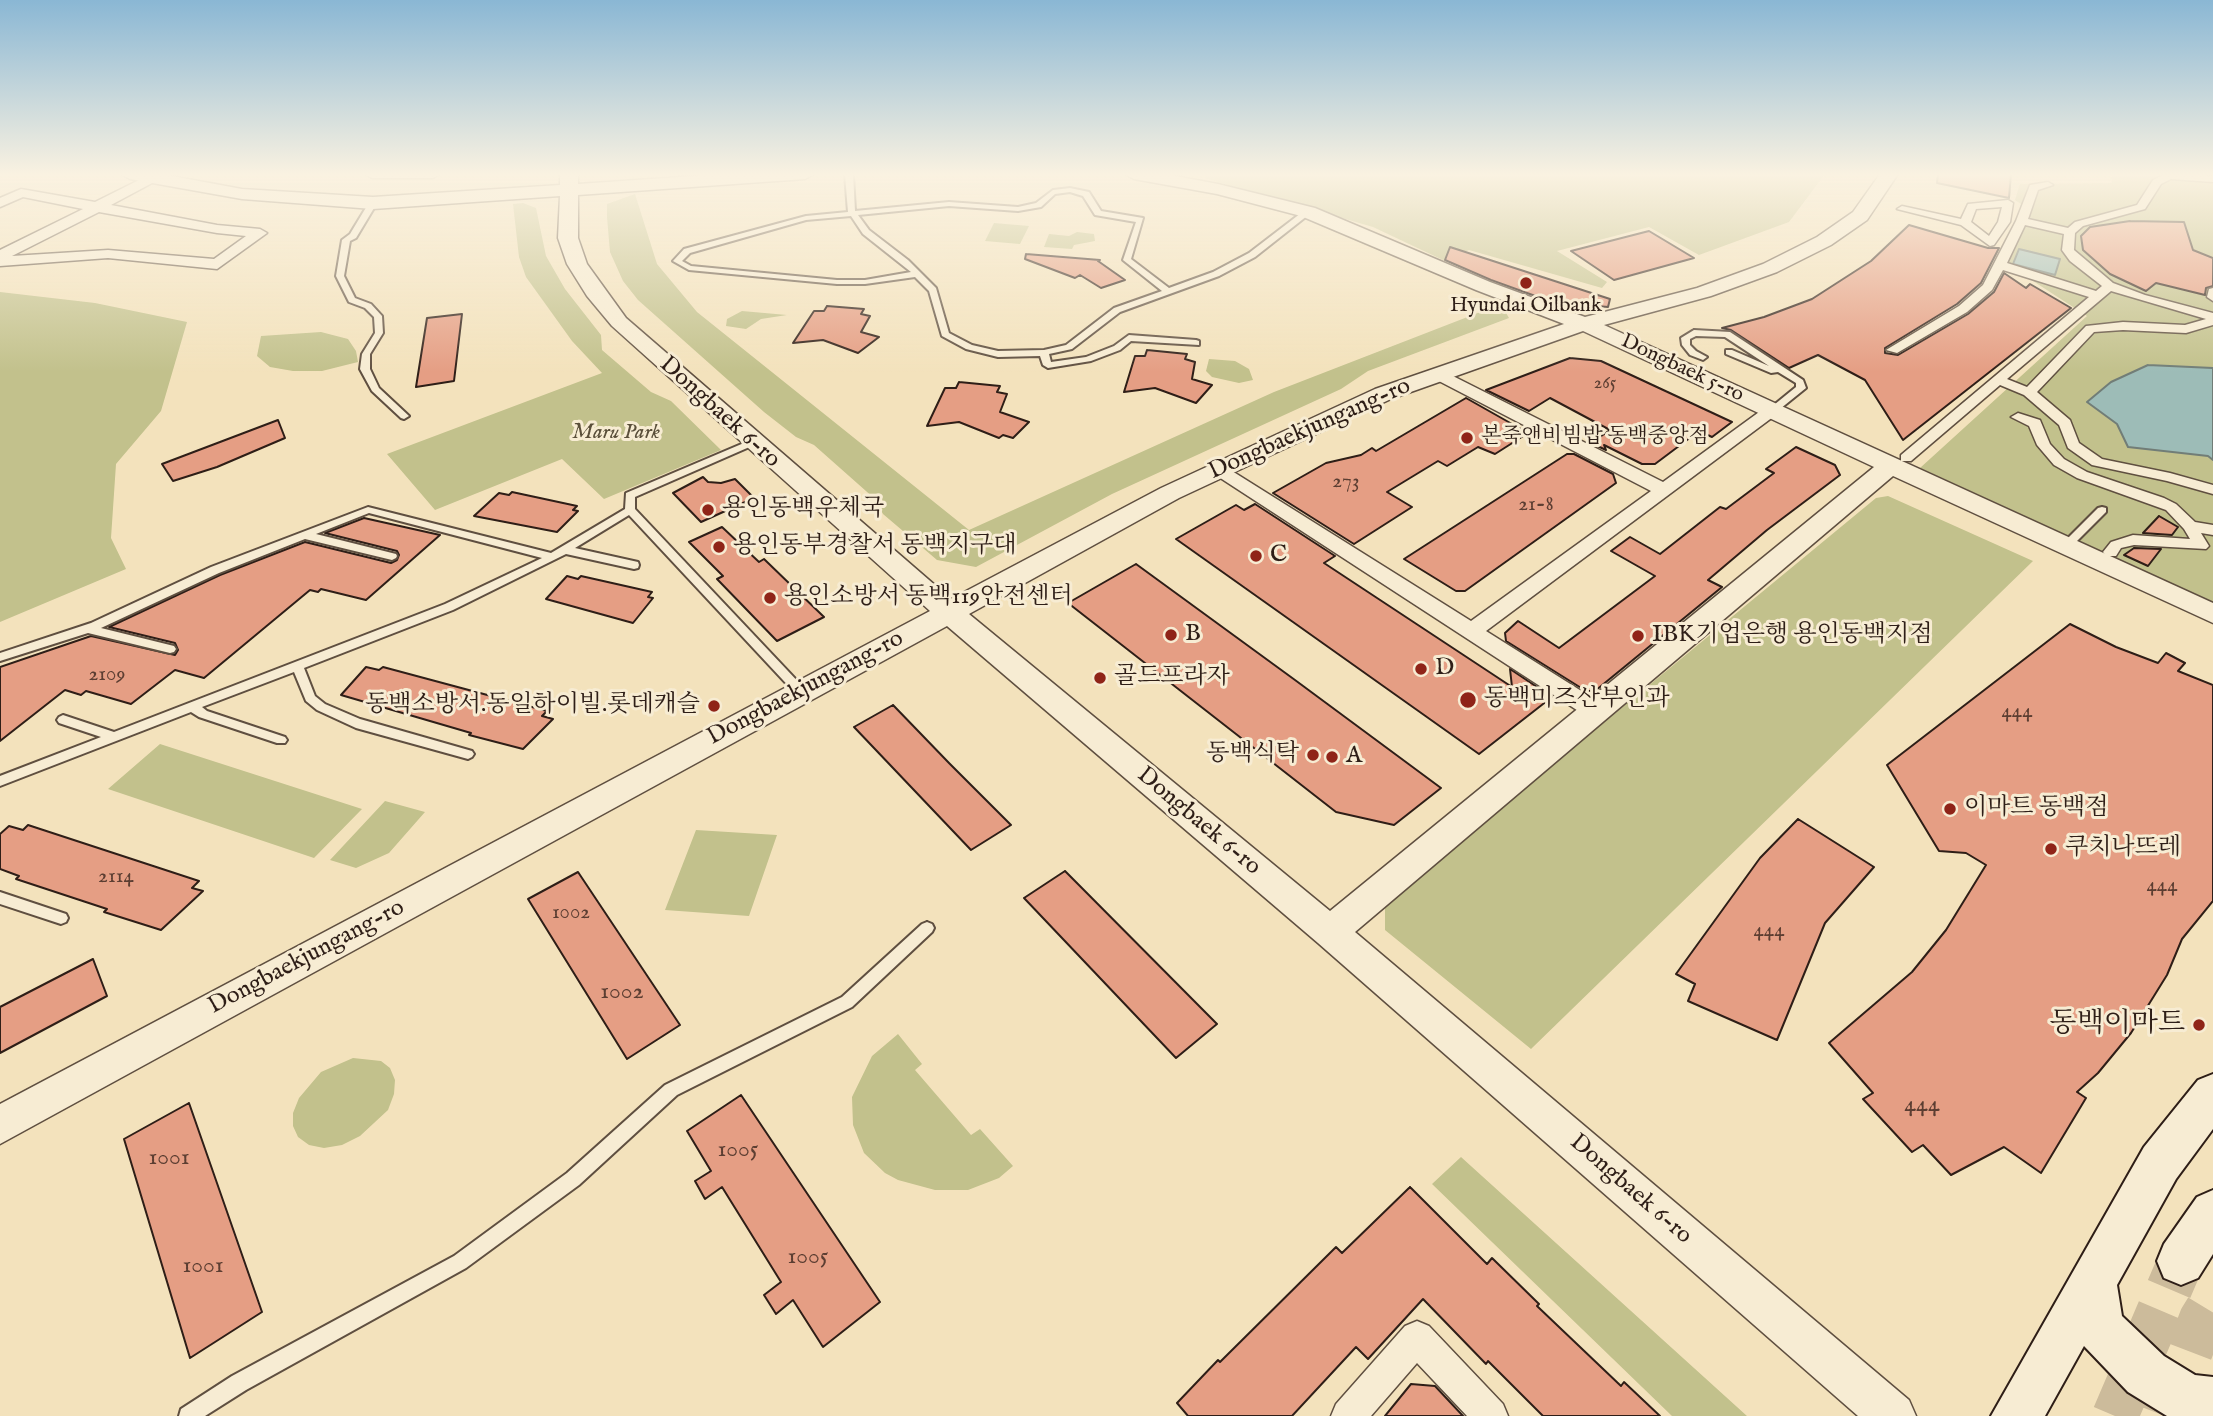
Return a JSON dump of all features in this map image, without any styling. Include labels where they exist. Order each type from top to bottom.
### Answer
[{"type":"main road","points":[[2017,1416],[2160,1163],[2213,1094]]},
{"type":"main road","points":[[2180,1261],[2213,1213]]},
{"type":"main road","points":[[2093,1285],[2100,1328],[2146,1374],[2188,1400],[2213,1402]]},
{"type":"street","points":[[0,258],[34,240]]},
{"type":"street","points":[[0,258],[108,254],[217,264],[250,240]]},
{"type":"street","name":"Dongbaek 6-ro","points":[[569,240],[577,264],[594,292],[660,361],[751,443],[1330,932],[1893,1416]]},
{"type":"street","name":"Dongbaek 5-ro","points":[[1377,240],[1584,324],[1772,411],[1898,462],[2066,546],[2213,614]]},
{"type":"street","name":"Dongbaekjungang-ro","points":[[0,1125],[800,691],[951,614],[1217,471],[1383,394],[1584,324],[1728,285],[1798,255],[1822,240]]},
{"type":"street","points":[[1892,349],[1963,309],[1988,287],[2012,240]]},
{"type":"street","points":[[2069,240],[2068,250],[2074,259],[2109,285],[2141,298],[2213,319]]},
{"type":"street","points":[[2000,265],[2095,295]]},
{"type":"street","points":[[1330,932],[1594,710],[2000,381],[2109,285]]},
{"type":"street","points":[[2019,410],[2091,329],[2123,326],[2186,329],[2213,319]]},
{"type":"street","points":[[1441,375],[1664,490]]},
{"type":"street","points":[[2000,381],[2019,410],[2035,423],[2044,445],[2059,462],[2082,475],[2171,507],[2190,526],[2201,546],[2161,540],[2133,540],[2116,545],[2111,552]]},
{"type":"street","points":[[2019,410],[2065,423],[2073,445],[2097,462],[2170,477],[2213,490]]},
{"type":"street","points":[[1471,632],[1772,411]]},
{"type":"street","points":[[1217,471],[1594,710]]},
{"type":"street","points":[[2190,526],[2213,530]]},
{"type":"street","points":[[1348,1416],[1417,1338],[1491,1416]]},
{"type":"lane","points":[[346,240],[340,276],[352,300],[368,306],[378,316],[379,333],[366,354],[365,369],[375,389],[404,416]]},
{"type":"lane","points":[[724,240],[687,251],[677,261],[689,268],[852,283],[916,274]]},
{"type":"lane","points":[[875,240],[916,274],[936,297],[945,334],[956,342],[998,354],[1044,353],[1069,347],[1117,310],[1216,274],[1252,255],[1271,240]]},
{"type":"lane","points":[[1134,240],[1128,260],[1168,291]]},
{"type":"lane","points":[[1703,357],[1693,353],[1686,345],[1685,338],[1694,334],[1727,334],[1800,382],[1801,388],[1772,411]]},
{"type":"lane","points":[[1044,353],[1048,365],[1088,359],[1117,348],[1129,338],[1196,343]]},
{"type":"lane","points":[[1729,352],[1800,382]]},
{"type":"lane","points":[[751,443],[630,495],[630,510],[800,691]]},
{"type":"lane","points":[[0,657],[88,629],[204,575],[368,510],[553,558]]},
{"type":"lane","points":[[0,781],[112,736],[298,668],[473,597],[553,558],[630,510]]},
{"type":"lane","points":[[2066,546],[2102,510]]},
{"type":"lane","points":[[304,535],[392,556]]},
{"type":"lane","points":[[566,550],[634,565]]},
{"type":"lane","points":[[88,629],[170,649]]},
{"type":"lane","points":[[298,668],[310,698],[330,711],[356,723],[468,754]]},
{"type":"lane","points":[[193,707],[203,714],[281,740]]},
{"type":"lane","points":[[62,720],[112,736]]},
{"type":"lane","points":[[0,898],[61,918]]},
{"type":"lane","points":[[188,1416],[239,1383],[460,1262],[573,1179],[671,1090],[847,1002],[927,928]]},
{"type":"green space","name":"Maru Park","points":[[517,240],[543,240],[546,256],[565,289],[601,335],[602,350],[651,392],[671,401],[721,450],[604,499],[562,459],[435,510],[387,454],[602,373],[572,341],[526,277],[519,257]]},
{"type":"green space","points":[[609,240],[649,240],[657,264],[697,312],[969,530],[1274,392],[1501,304],[1509,318],[1368,371],[1341,389],[1112,494],[976,567],[937,560],[883,514],[875,499],[814,445],[796,437],[764,412],[638,300],[623,281],[610,252]]},
{"type":"green space","points":[[985,240],[1022,240],[1020,244]]},
{"type":"green space","points":[[1047,240],[1095,241],[1074,245],[1072,249],[1044,247]]},
{"type":"green space","points":[[1401,240],[1599,240],[1557,251],[1607,282],[1602,288],[1469,250],[1443,260]]},
{"type":"green space","points":[[1672,240],[1740,240],[1699,255]]},
{"type":"green space","points":[[2008,240],[2213,240],[2213,602],[1920,468],[2087,316],[1999,259]]},
{"type":"green space","points":[[0,292],[95,303],[187,322],[161,411],[116,464],[111,538],[126,569],[0,622]]},
{"type":"green space","points":[[742,311],[787,315],[761,319],[746,329],[726,326],[727,319]]},
{"type":"green space","points":[[321,332],[348,339],[356,351],[358,362],[322,371],[293,371],[270,367],[257,356],[261,336]]},
{"type":"green space","points":[[1209,359],[1235,361],[1249,369],[1253,380],[1239,383],[1212,377],[1206,371]]},
{"type":"green space","points":[[1888,496],[2033,561],[1531,1049],[1385,930],[1385,903],[1876,498]]},
{"type":"green space","points":[[160,744],[362,809],[314,858],[108,789]]},
{"type":"green space","points":[[385,801],[425,812],[389,853],[356,868],[330,860]]},
{"type":"green space","points":[[696,830],[777,835],[749,916],[665,910]]},
{"type":"green space","points":[[898,1034],[922,1064],[915,1070],[971,1135],[980,1129],[1013,1166],[999,1178],[968,1190],[935,1190],[898,1180],[885,1173],[864,1153],[853,1125],[852,1097],[872,1056]]},
{"type":"green space","points":[[353,1058],[381,1061],[390,1068],[395,1080],[394,1094],[388,1110],[360,1136],[342,1145],[324,1148],[309,1145],[298,1137],[293,1126],[293,1113],[299,1098],[321,1072]]},
{"type":"green space","points":[[1461,1157],[1747,1416],[1672,1416],[1432,1184]]},
{"type":"water","points":[[2019,249],[2060,259],[2055,275],[2013,264]]},
{"type":"water","points":[[2148,365],[2213,368],[2213,460],[2208,456],[2128,447],[2117,424],[2087,402],[2111,382]]},
{"type":"building","points":[[1614,240],[1664,240],[1694,258],[1614,280],[1571,251]]},
{"type":"building","points":[[1893,240],[1961,240],[1988,248],[1999,248],[1981,283],[1957,304],[1885,348],[1885,353],[1898,355],[1968,314],[1994,292],[2004,273],[2026,288],[2030,284],[2071,308],[1903,440],[1865,380],[1818,355],[1789,368],[1731,330],[1722,328],[1764,317],[1812,299],[1871,261]]},
{"type":"building","points":[[2082,240],[2190,240],[2193,250],[2213,258],[2213,286],[2206,288],[2205,295],[2156,283],[2146,291],[2110,274],[2083,250]]},
{"type":"building","points":[[1450,247],[1610,299],[1608,307],[1552,302],[1491,280],[1445,260]]},
{"type":"building","points":[[1026,254],[1100,260],[1098,261],[1125,280],[1101,288],[1080,275],[1075,278],[1025,259]]},
{"type":"building","points":[[827,306],[864,309],[861,314],[870,316],[861,332],[879,337],[858,353],[823,340],[793,343],[814,311],[824,311]]},
{"type":"building","points":[[462,314],[454,381],[416,387],[427,318]]},
{"type":"building","points":[[1147,350],[1187,354],[1185,359],[1195,362],[1192,379],[1212,385],[1196,403],[1155,388],[1124,392],[1135,356],[1145,356]]},
{"type":"building","points":[[1570,358],[1601,361],[1732,422],[1712,437],[1699,431],[1655,464],[1642,464],[1604,445],[1606,450],[1591,443],[1610,430],[1550,398],[1529,411],[1486,390]]},
{"type":"building","points":[[959,382],[1000,386],[997,392],[1007,394],[1000,412],[1029,422],[1013,438],[1003,435],[999,438],[959,422],[927,426],[945,388],[956,388]]},
{"type":"building","points":[[1466,398],[1528,433],[1495,454],[1478,447],[1447,466],[1438,461],[1387,492],[1412,507],[1354,544],[1273,493],[1326,463],[1361,455],[1372,448],[1376,451]]},
{"type":"building","points":[[278,420],[285,438],[217,467],[173,481],[162,464]]},
{"type":"building","points":[[1796,447],[1835,465],[1840,475],[1767,530],[1708,580],[1722,587],[1595,691],[1586,691],[1506,641],[1505,633],[1518,621],[1559,648],[1655,576],[1611,551],[1630,537],[1660,554],[1720,507],[1726,509],[1774,473],[1766,469]]},
{"type":"building","points":[[1567,454],[1574,454],[1613,474],[1616,483],[1465,591],[1456,591],[1404,559]]},
{"type":"building","name":"용인동백우체국","points":[[703,477],[708,482],[721,483],[735,479],[754,498],[701,522],[673,493]]},
{"type":"building","points":[[512,492],[577,506],[573,510],[578,511],[557,532],[474,516],[499,493],[509,495]]},
{"type":"building","points":[[1255,504],[1335,556],[1324,563],[1512,687],[1510,669],[1552,697],[1479,754],[1176,539],[1236,505],[1244,510]]},
{"type":"building","points":[[2159,516],[2178,527],[2172,535],[2143,533]]},
{"type":"building","points":[[364,518],[440,535],[366,600],[321,589],[318,592],[310,590],[204,678],[175,670],[131,704],[86,691],[81,695],[65,690],[0,741],[0,667],[91,636],[175,655],[178,650],[175,643],[109,627],[220,575],[305,542],[391,563],[397,560],[397,551],[325,533]]},
{"type":"building","name":"용인소방서 동백119안전센터","points":[[722,527],[759,562],[764,559],[824,617],[777,641],[717,579],[723,576],[689,542]]},
{"type":"building","points":[[2134,548],[2161,549],[2148,566],[2124,555]]},
{"type":"building","points":[[1136,564],[1441,788],[1394,825],[1336,812],[1068,603]]},
{"type":"building","points":[[567,576],[578,579],[581,576],[652,592],[648,597],[653,598],[633,623],[546,599]]},
{"type":"building","points":[[2070,624],[2116,647],[2158,663],[2166,653],[2185,663],[2178,671],[2213,685],[2213,901],[2182,939],[2167,975],[2131,1033],[2098,1073],[2077,1092],[2086,1098],[2041,1173],[2004,1147],[1951,1175],[1923,1145],[1912,1152],[1863,1099],[1873,1093],[1829,1043],[1912,972],[1946,930],[1986,865],[1966,853],[1939,851],[1887,765]]},
{"type":"building","points":[[366,667],[379,670],[383,667],[547,711],[542,716],[553,719],[523,749],[469,735],[471,733],[341,695]]},
{"type":"building","points":[[893,705],[1011,825],[971,850],[854,727]]},
{"type":"building","points":[[1798,819],[1874,867],[1825,923],[1777,1040],[1688,1001],[1695,984],[1676,974],[1760,858]]},
{"type":"building","points":[[28,825],[199,881],[192,888],[203,891],[161,930],[16,879],[19,876],[0,869],[0,834],[9,826],[23,830]]},
{"type":"building","points":[[1065,871],[1217,1024],[1176,1058],[1024,898]]},
{"type":"building","points":[[578,872],[680,1025],[627,1059],[528,899]]},
{"type":"building","points":[[93,959],[107,996],[0,1053],[0,1007]]},
{"type":"building","points":[[741,1095],[880,1302],[823,1347],[793,1300],[776,1314],[764,1295],[781,1282],[722,1187],[705,1199],[695,1181],[711,1171],[687,1131]]},
{"type":"building","points":[[189,1103],[262,1312],[190,1358],[124,1139]]},
{"type":"building","points":[[1410,1187],[1487,1264],[1492,1258],[1539,1304],[1537,1306],[1621,1386],[1624,1382],[1660,1416],[1543,1416],[1488,1361],[1486,1364],[1423,1299],[1368,1359],[1356,1347],[1292,1416],[1188,1416],[1177,1403],[1218,1360],[1220,1362],[1336,1247],[1342,1253]]},
{"type":"building","points":[[1411,1384],[1435,1386],[1463,1416],[1385,1416]]},
{"type":"tunnel","points":[[2115,1416],[2181,1261]]},
{"type":"tunnel","points":[[2165,1416],[2202,1319],[2213,1301]]},
{"type":"place","name":"Hyundai Oilbank","points":[[1526,283]]},
{"type":"place","name":"본죽앤비빔밥 동백중앙점","points":[[1467,438]]},
{"type":"place","name":"용인동백우체국","points":[[708,510]]},
{"type":"place","name":"용인동부경찰서 동백지구대","points":[[719,547]]},
{"type":"place","name":"C","points":[[1256,556]]},
{"type":"place","name":"용인소방서 동백119안전센터","points":[[770,598]]},
{"type":"place","name":"B","points":[[1171,635]]},
{"type":"place","name":"IBK기업은행 용인동백지점","points":[[1638,636]]},
{"type":"place","name":"D","points":[[1421,669]]},
{"type":"place","name":"골드프라자","points":[[1100,678]]},
{"type":"place","name":"동백미즈산부인과","points":[[1468,700]]},
{"type":"place","name":"동백소방서.동일하이빌.롯데캐슬","points":[[714,706]]},
{"type":"place","name":"동백식탁","points":[[1313,755]]},
{"type":"place","name":"A","points":[[1332,757]]},
{"type":"place","name":"이마트 동백점","points":[[1950,809]]},
{"type":"place","name":"쿠치나뜨레","points":[[2051,849]]},
{"type":"place","name":"동백이마트","points":[[2199,1025]]}]
